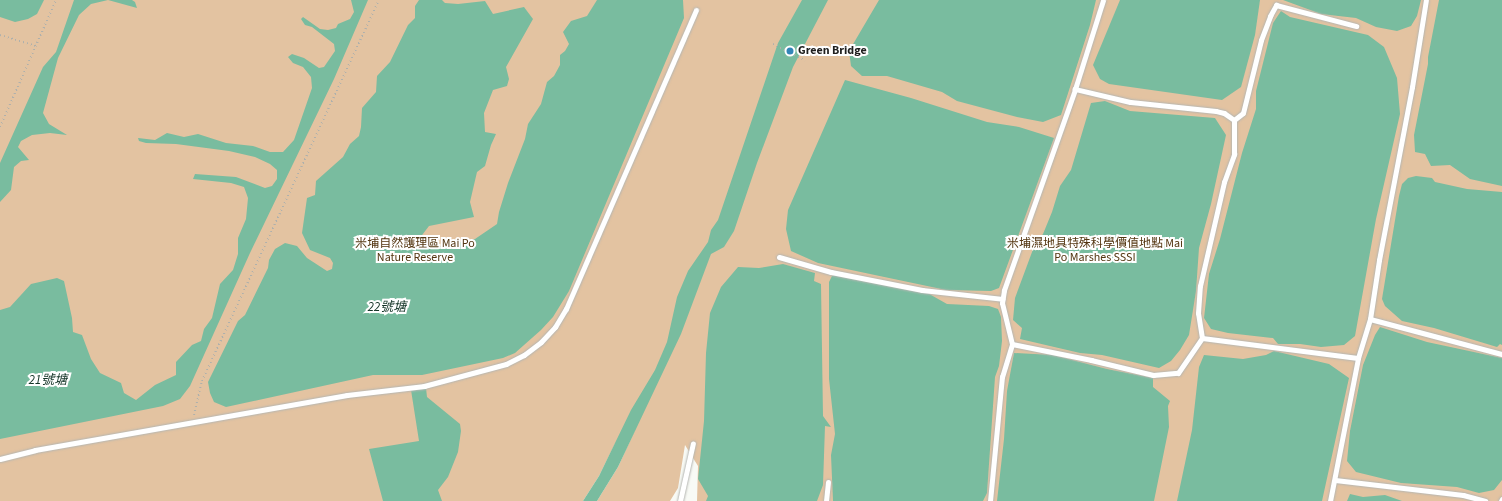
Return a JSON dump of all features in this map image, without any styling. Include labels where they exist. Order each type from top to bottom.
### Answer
[{"type":"lane","points":[[990,501],[1002,377],[1012,344],[1002,302],[1075,89],[1103,0]]},
{"type":"lane","points":[[1330,501],[1358,358],[1370,319],[1379,260],[1412,87],[1426,0]]},
{"type":"lane","points":[[1234,120],[1243,113],[1262,40],[1276,3],[1356,26]]},
{"type":"lane","points":[[0,459],[35,450],[347,395],[427,385],[506,364],[533,349],[555,328],[566,308],[696,10]]},
{"type":"lane","points":[[1075,89],[1130,102],[1216,110],[1224,113],[1234,120]]},
{"type":"lane","points":[[1012,344],[1091,360],[1153,375],[1178,373],[1202,338],[1198,313],[1200,286],[1224,182],[1234,154],[1234,120]]},
{"type":"lane","points":[[779,257],[831,272],[922,290],[1003,299]]},
{"type":"lane","points":[[1370,319],[1502,354]]},
{"type":"lane","points":[[1202,338],[1358,358]]},
{"type":"lane","points":[[680,501],[693,443]]},
{"type":"lane","points":[[1335,480],[1463,495],[1485,501]]},
{"type":"lane","points":[[826,501],[828,482]]},
{"type":"path","points":[[0,127],[56,0]]},
{"type":"path","points":[[192,422],[202,381],[379,0]]},
{"type":"path","points":[[0,35],[35,46]]},
{"type":"path","points":[[773,44],[804,60]]},
{"type":"green space","points":[[0,0],[1502,0],[1502,501],[697,501],[698,466],[685,445],[678,488],[670,501],[597,501],[618,467],[635,430],[615,444],[599,476],[583,501],[0,501]]},
{"type":"water","points":[[0,0],[44,0],[37,14],[28,19],[15,22],[0,17]]},
{"type":"water","points":[[74,0],[108,0],[91,4],[79,15],[58,58],[43,113],[49,124],[67,135],[50,133],[32,135],[21,141],[18,147],[29,160],[21,161],[14,167],[11,190],[0,202],[0,163],[43,67],[56,52]]},
{"type":"water","points":[[108,0],[132,0],[135,2],[137,8]]},
{"type":"water","name":"21號塘","points":[[351,0],[368,0],[334,79],[250,253],[190,386],[180,399],[163,406],[0,439],[0,310],[10,307],[31,284],[57,278],[64,281],[72,318],[73,332],[82,335],[91,359],[100,373],[121,383],[124,393],[136,400],[155,385],[176,375],[176,362],[192,345],[201,341],[204,329],[212,318],[220,284],[233,270],[238,254],[238,238],[246,219],[248,198],[244,187],[231,183],[193,179],[195,174],[236,177],[265,188],[272,186],[277,179],[277,170],[270,164],[255,157],[229,151],[176,144],[146,143],[139,141],[138,138],[155,140],[167,133],[184,137],[198,134],[226,143],[253,146],[270,152],[283,152],[294,140],[312,88],[311,77],[303,67],[293,63],[288,57],[292,54],[304,58],[319,68],[324,67],[335,51],[334,44],[312,27],[305,25],[301,19],[303,17],[320,29],[328,30],[336,28],[338,24],[350,19],[354,12]]},
{"type":"water","name":"22號塘","points":[[419,0],[442,0],[445,3],[458,4],[485,1],[493,14],[524,7],[533,19],[506,67],[509,79],[507,86],[493,90],[484,113],[485,132],[496,134],[485,166],[477,172],[470,202],[474,217],[429,226],[416,243],[418,248],[434,248],[475,239],[497,224],[499,212],[508,183],[525,139],[528,124],[541,104],[547,82],[554,76],[560,65],[560,55],[565,51],[569,44],[563,32],[571,21],[587,16],[597,0],[683,0],[684,18],[569,291],[553,317],[541,330],[515,353],[503,358],[422,375],[373,375],[226,407],[214,402],[210,393],[208,382],[238,321],[245,315],[268,268],[269,260],[275,249],[285,243],[297,246],[307,258],[327,271],[332,269],[333,263],[330,258],[310,250],[302,233],[307,198],[315,195],[316,181],[343,157],[350,144],[359,136],[362,108],[376,92],[377,76],[390,62],[408,25],[415,18],[415,6]]},
{"type":"water","points":[[802,0],[828,0],[793,67],[757,163],[734,231],[724,247],[711,254],[681,334],[618,467],[597,501],[583,501],[599,476],[631,410],[655,370],[667,342],[677,297],[688,271],[708,242],[711,230],[718,220],[778,43]]},
{"type":"water","points":[[879,0],[1096,0],[1090,25],[1061,115],[1043,122],[1017,117],[957,101],[942,92],[887,76],[862,76],[851,66],[849,51]]},
{"type":"water","points":[[1120,0],[1260,0],[1255,35],[1241,87],[1222,100],[1109,84],[1100,79],[1093,65]]},
{"type":"water","points":[[1283,0],[1421,0],[1417,16],[1411,26],[1397,31],[1376,27],[1356,18],[1321,14]]},
{"type":"water","points":[[1439,0],[1502,0],[1502,186],[1470,179],[1450,165],[1431,166],[1425,154],[1415,152],[1414,135]]},
{"type":"water","points":[[1281,11],[1290,17],[1368,35],[1384,47],[1397,78],[1400,114],[1376,219],[1355,336],[1344,345],[1321,347],[1300,344],[1278,344],[1273,338],[1228,333],[1211,329],[1204,318],[1209,274],[1220,239],[1242,153],[1256,109],[1256,91],[1273,23]]},
{"type":"water","points":[[845,80],[911,98],[987,122],[1019,127],[1054,138],[999,288],[991,291],[946,290],[818,263],[791,251],[786,229],[788,210]]},
{"type":"water","points":[[1105,101],[1130,111],[1215,118],[1226,135],[1211,204],[1199,248],[1196,291],[1189,335],[1171,361],[1159,368],[1102,355],[1080,353],[1020,339],[1022,328],[1013,320],[1015,298],[1035,244],[1043,234],[1052,212],[1060,186],[1071,170],[1091,103]]},
{"type":"water","points":[[1416,176],[1432,178],[1435,182],[1467,189],[1502,192],[1502,345],[1500,344],[1497,347],[1434,328],[1402,321],[1385,306],[1382,299],[1399,196],[1402,184],[1408,178]]},
{"type":"water","points":[[783,264],[815,273],[814,281],[821,284],[823,416],[831,427],[825,426],[823,485],[817,501],[706,501],[708,496],[698,479],[704,421],[706,353],[710,313],[721,287],[738,267],[759,268]]},
{"type":"water","points":[[840,273],[924,291],[947,304],[989,306],[998,309],[1001,317],[1002,341],[999,366],[995,377],[987,493],[983,501],[833,501],[831,455],[835,434],[829,379],[829,282],[832,276]]},
{"type":"water","points":[[1380,327],[1427,342],[1502,358],[1502,480],[1494,490],[1479,493],[1457,487],[1401,483],[1356,472],[1347,461],[1350,431],[1363,365],[1375,335]]},
{"type":"water","points":[[1274,351],[1329,364],[1349,378],[1322,501],[1177,501],[1192,430],[1199,367],[1204,355],[1243,359],[1266,355]]},
{"type":"water","points":[[1014,353],[1053,355],[1107,369],[1153,378],[1153,387],[1170,401],[1168,406],[1169,427],[1154,501],[997,501],[1004,439],[1007,391]]},
{"type":"water","points":[[426,388],[427,397],[460,424],[461,431],[458,452],[448,477],[438,490],[442,501],[383,501],[369,449],[419,441],[411,390]]},
{"type":"water","points":[[1350,494],[1363,497],[1385,495],[1402,501],[1347,501]]},
{"type":"place","name":"Green Bridge","points":[[790,51]]},
{"type":"park label","name":"米埔自然護理區 Mai Po Nature Reserve","points":[[415,251]]},
{"type":"park label","name":"米埔濕地具特殊科學價值地點 Mai Po Marshes SSSI","points":[[1095,251]]}]
